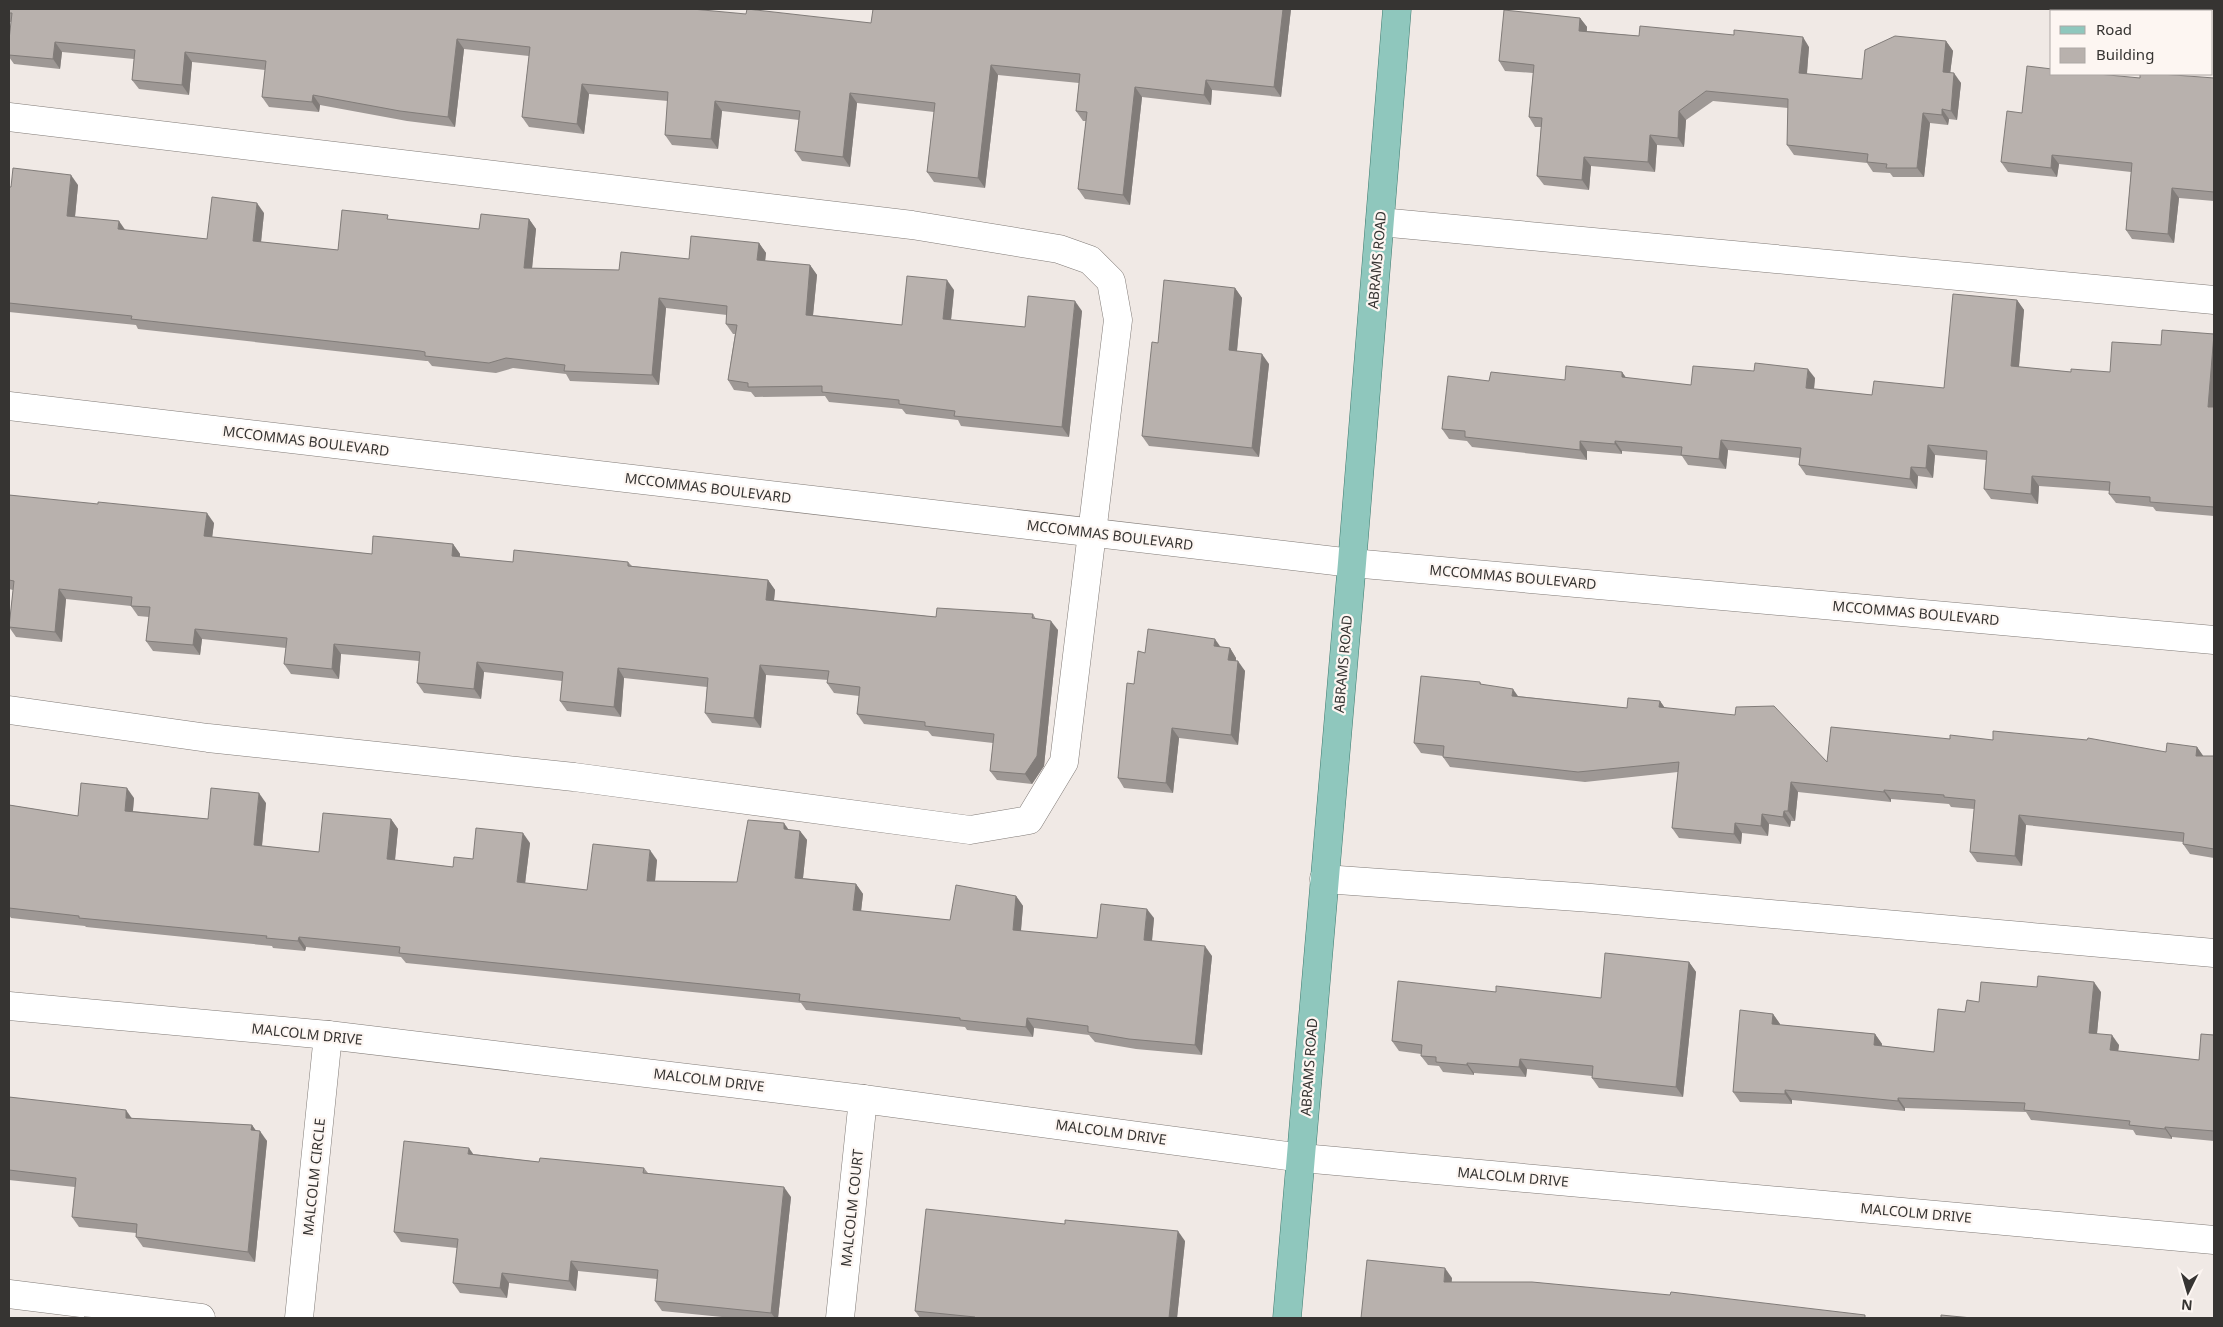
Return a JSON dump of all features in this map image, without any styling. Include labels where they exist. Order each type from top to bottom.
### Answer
[{"type":"main road","name":"ABRAMS ROAD","points":[[1287,1318],[1352,563],[1397,9]]},
{"type":"street","points":[[9,117],[912,225],[1058,248],[1090,260],[1111,282],[1118,320],[1064,762],[1029,820],[970,830],[574,777],[208,738],[9,710]]},
{"type":"street","points":[[1380,222],[2214,300]]},
{"type":"street","name":"MCCOMMAS BOULEVARD","points":[[9,406],[1352,563],[2214,640]]},
{"type":"street","points":[[1324,879],[1591,898],[2214,953]]},
{"type":"street","name":"MALCOLM DRIVE","points":[[9,1006],[328,1035],[863,1098],[1302,1158],[2214,1240]]},
{"type":"street","name":"MALCOLM CIRCLE","points":[[299,1318],[328,1035]]},
{"type":"street","name":"MALCOLM COURT","points":[[840,1318],[863,1098]]},
{"type":"street","points":[[9,1294],[201,1318]]},
{"type":"building","points":[[9,9],[692,9],[746,14],[747,9],[871,23],[873,9],[1283,9],[1274,87],[1206,80],[1204,95],[1135,87],[1123,195],[1078,189],[1087,112],[1076,111],[1080,74],[991,65],[978,178],[927,172],[935,103],[850,93],[843,157],[795,151],[800,111],[715,101],[711,139],[665,135],[668,92],[582,84],[577,124],[522,117],[530,47],[457,39],[448,117],[400,111],[313,95],[312,102],[262,97],[266,61],[185,52],[182,85],[132,80],[135,50],[55,42],[53,59],[9,55],[12,13],[9,13]]},
{"type":"building","points":[[1504,10],[1580,18],[1579,31],[1639,36],[1640,26],[1734,35],[1734,30],[1803,37],[1799,73],[1862,79],[1865,50],[1895,36],[1946,41],[1943,72],[1954,73],[1951,111],[1942,109],[1942,115],[1923,113],[1917,168],[1886,168],[1887,164],[1867,162],[1868,154],[1787,145],[1788,99],[1706,91],[1679,111],[1678,138],[1650,135],[1648,162],[1584,157],[1582,180],[1537,176],[1542,118],[1529,117],[1534,65],[1499,61]]},
{"type":"building","points":[[2027,66],[2050,69],[2050,75],[2108,75],[2140,78],[2140,75],[2174,75],[2214,78],[2214,192],[2172,188],[2168,234],[2126,230],[2132,163],[2052,155],[2051,168],[2001,162],[2007,111],[2022,113]]},
{"type":"building","points":[[13,168],[71,175],[67,216],[119,221],[118,229],[207,239],[212,197],[257,203],[253,241],[338,250],[342,210],[388,215],[387,219],[479,229],[481,214],[529,219],[524,268],[619,270],[621,252],[689,259],[691,236],[759,243],[757,260],[810,265],[806,315],[902,325],[907,276],[947,280],[943,319],[1025,327],[1028,296],[1075,301],[1062,427],[954,416],[955,411],[899,404],[899,400],[822,392],[822,386],[748,387],[748,383],[728,380],[737,325],[726,324],[727,306],[659,298],[652,375],[564,371],[565,365],[506,358],[489,363],[425,356],[425,352],[420,351],[131,319],[132,316],[9,303],[9,187],[11,187]]},
{"type":"building","points":[[1164,280],[1235,288],[1229,350],[1262,354],[1252,448],[1142,436],[1152,342],[1158,343]]},
{"type":"building","points":[[1953,294],[2017,300],[2011,366],[2071,372],[2071,369],[2110,372],[2112,342],[2161,345],[2162,330],[2214,334],[2208,407],[2214,407],[2214,507],[2150,502],[2150,497],[2109,494],[2110,482],[2032,476],[2031,494],[1984,489],[1987,451],[1928,445],[1926,468],[1911,467],[1910,479],[1799,465],[1801,448],[1721,440],[1719,459],[1681,455],[1682,447],[1615,441],[1615,444],[1580,441],[1580,450],[1465,437],[1465,431],[1442,429],[1448,376],[1489,381],[1491,372],[1565,380],[1566,366],[1622,372],[1622,377],[1691,385],[1693,366],[1754,371],[1755,363],[1808,369],[1806,388],[1872,395],[1874,381],[1944,388]]},
{"type":"building","points":[[9,495],[207,513],[204,536],[372,554],[373,536],[453,544],[452,556],[513,562],[514,550],[628,562],[628,566],[768,580],[766,600],[936,617],[937,608],[1033,614],[1032,618],[1051,621],[1037,756],[1025,774],[990,771],[994,734],[925,726],[925,722],[857,714],[860,687],[827,683],[829,671],[760,665],[754,718],[705,713],[708,678],[618,668],[614,707],[560,701],[563,672],[477,662],[474,689],[417,683],[420,652],[334,644],[332,669],[284,664],[287,638],[195,629],[193,645],[146,641],[150,607],[131,606],[132,597],[59,589],[55,632],[9,627],[14,581],[9,580]]},
{"type":"building","points":[[1148,629],[1215,639],[1214,646],[1230,648],[1228,660],[1238,661],[1231,735],[1172,728],[1166,783],[1118,778],[1127,683],[1134,684],[1138,651],[1145,653]]},
{"type":"building","points":[[1421,676],[1480,682],[1480,684],[1513,689],[1512,696],[1627,708],[1628,698],[1660,701],[1659,707],[1735,715],[1736,707],[1774,706],[1827,762],[1831,727],[1950,739],[1950,735],[1993,740],[1993,731],[2087,740],[2088,738],[2166,752],[2167,743],[2197,747],[2196,756],[2214,756],[2214,849],[2183,844],[2184,833],[2019,815],[2015,856],[1970,852],[1975,800],[1944,797],[1944,795],[1884,790],[1884,792],[1791,782],[1788,811],[1784,811],[1783,817],[1762,814],[1761,826],[1735,823],[1734,834],[1672,828],[1679,762],[1578,772],[1443,757],[1444,746],[1414,743]]},
{"type":"building","points":[[81,783],[127,788],[125,811],[208,819],[211,788],[259,793],[254,845],[319,852],[323,813],[391,819],[387,859],[453,867],[454,857],[473,859],[476,828],[523,833],[517,882],[587,890],[593,844],[650,850],[647,881],[737,882],[748,820],[784,823],[784,829],[800,831],[795,878],[856,884],[853,910],[950,920],[956,885],[1016,896],[1013,930],[1097,938],[1101,904],[1147,909],[1144,940],[1205,946],[1195,1045],[1129,1039],[1088,1032],[1088,1026],[1027,1018],[1026,1027],[960,1020],[960,1018],[799,1001],[800,994],[399,953],[400,947],[299,937],[298,941],[266,938],[267,936],[79,918],[79,916],[9,908],[9,805],[78,816]]},
{"type":"building","points":[[1605,953],[1689,962],[1676,1087],[1592,1078],[1593,1066],[1520,1059],[1519,1067],[1436,1062],[1436,1057],[1421,1056],[1422,1045],[1392,1041],[1398,981],[1496,992],[1496,986],[1601,998]]},
{"type":"building","points":[[2038,976],[2094,982],[2089,1033],[2112,1035],[2110,1050],[2199,1060],[2201,1034],[2214,1035],[2214,1131],[2165,1127],[2165,1129],[2129,1125],[2130,1121],[2024,1110],[2025,1103],[1898,1098],[1898,1101],[1785,1090],[1785,1094],[1733,1092],[1740,1010],[1773,1014],[1772,1024],[1875,1034],[1874,1045],[1934,1052],[1938,1009],[1965,1012],[1967,1000],[1979,1002],[1981,982],[2037,987]]},
{"type":"building","points":[[9,1097],[126,1110],[126,1118],[252,1125],[251,1130],[260,1131],[248,1252],[136,1237],[137,1224],[72,1217],[76,1178],[9,1170]]},
{"type":"building","points":[[404,1141],[469,1148],[468,1154],[539,1162],[540,1158],[644,1168],[643,1173],[784,1187],[771,1313],[655,1301],[658,1270],[571,1261],[569,1281],[502,1273],[500,1288],[453,1283],[458,1239],[394,1232]]},
{"type":"building","points":[[926,1209],[1065,1224],[1065,1220],[1178,1231],[1169,1318],[975,1318],[915,1311]]},
{"type":"building","points":[[1367,1260],[1445,1268],[1444,1282],[1532,1282],[1670,1295],[1671,1292],[1865,1315],[1865,1318],[1361,1318]]},
{"type":"building","points":[[1941,1315],[1972,1318],[1941,1318]]}]
